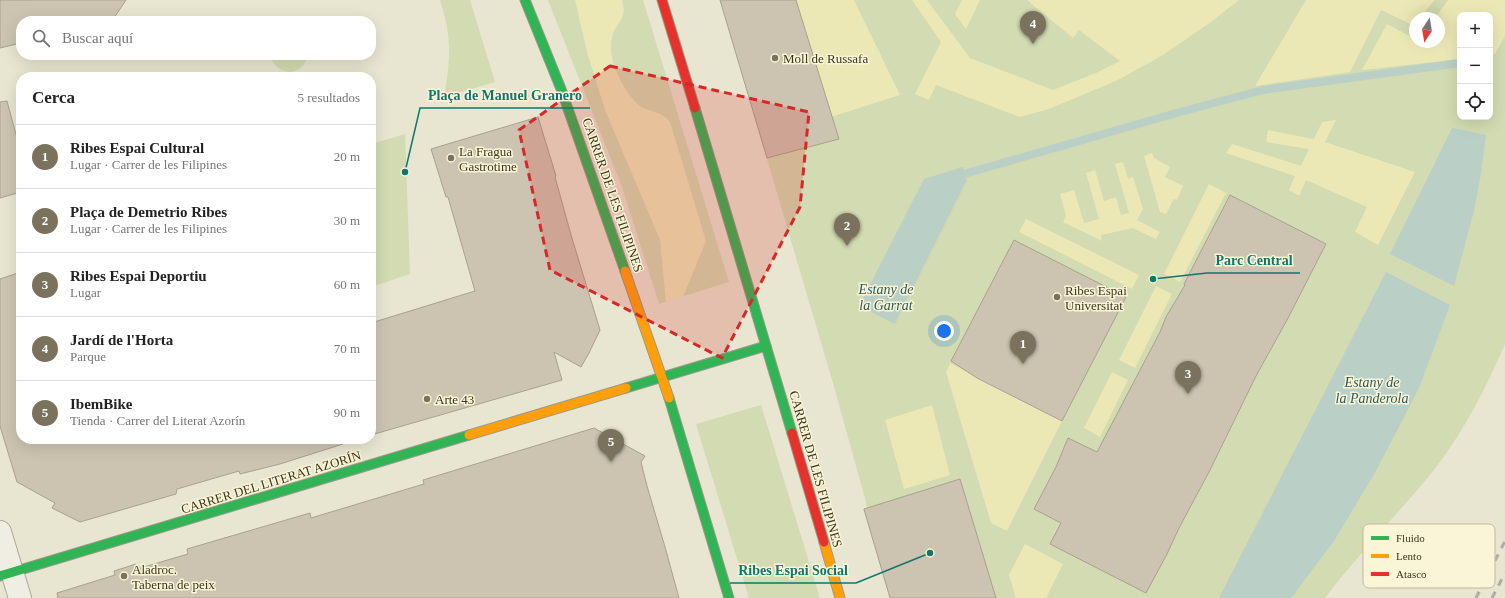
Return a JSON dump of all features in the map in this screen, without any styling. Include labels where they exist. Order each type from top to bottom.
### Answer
[{"type":"main road","name":"CARRER DE LES FILIPINES","points":[[525,0],[561,89],[663,378],[729,598]]},
{"type":"main road","name":"CARRER DE LES FILIPINES","points":[[662,0],[840,598]]},
{"type":"main road","points":[[663,378],[766,346]]},
{"type":"main road","name":"CARRER DEL LITERAT AZORÍN","points":[[6,574],[663,378]]},
{"type":"street","points":[[0,532],[6,574],[20,598]]},
{"type":"highlighted area","points":[[610,66],[809,112],[800,207],[722,358],[550,270],[519,130]]},
{"type":"green space","points":[[440,0],[470,0],[495,82],[444,97],[448,71],[449,48],[447,25]]},
{"type":"green space","points":[[548,0],[643,0],[729,282],[659,304],[622,187]]},
{"type":"green space","points":[[720,0],[1505,0],[1505,344],[1475,407],[1447,452],[1423,483],[1387,524],[1363,524],[1363,551],[1325,598],[890,598],[863,509],[867,508],[833,383]]},
{"type":"green space","points":[[272,60],[306,60],[301,68],[289,72],[278,68]]},
{"type":"green space","points":[[405,134],[410,274],[376,285],[376,143]]},
{"type":"green space","points":[[761,405],[820,598],[749,598],[696,424]]},
{"type":"sand","points":[[575,0],[622,0],[624,12],[623,16],[612,37],[611,46],[614,65],[623,84],[634,100],[640,106],[661,114],[670,122],[706,241],[683,297],[666,302],[660,240],[605,110],[587,52]]},
{"type":"sand","points":[[796,0],[854,0],[900,95],[831,117]]},
{"type":"sand","points":[[912,0],[927,0],[970,58],[1053,90],[1096,73],[1120,61],[1079,30],[1073,38],[1027,0],[1239,0],[1211,22],[1163,55],[1118,80],[1049,109],[1020,117],[936,85],[929,100],[915,94],[941,42]]},
{"type":"sand","points":[[962,0],[980,0],[966,29],[955,14]]},
{"type":"sand","points":[[1306,0],[1434,0],[1425,12],[1409,12],[1409,23],[1381,10],[1350,72],[1255,86]]},
{"type":"sand","points":[[1448,0],[1505,0],[1505,36],[1495,54],[1493,54],[1493,12],[1457,12],[1457,59],[1362,70],[1387,24],[1409,36],[1409,48],[1445,48],[1445,12],[1439,12]]},
{"type":"sand","points":[[1336,120],[1325,142],[1415,172],[1378,245],[1355,232],[1367,207],[1306,180],[1299,196],[1289,190],[1295,176],[1226,153],[1232,144],[1301,166],[1309,149],[1266,142],[1268,130],[1314,139],[1322,122]]},
{"type":"sand","points":[[1152,153],[1154,158],[1170,167],[1165,177],[1183,186],[1177,200],[1174,199],[1166,214],[1160,212],[1144,156]]},
{"type":"sand","points":[[1123,162],[1128,179],[1133,177],[1143,209],[1137,220],[1160,232],[1156,239],[1133,228],[1101,235],[1102,241],[1063,222],[1066,216],[1060,194],[1074,190],[1084,223],[1099,219],[1086,173],[1095,170],[1104,201],[1116,197],[1121,215],[1129,213],[1115,164]]},
{"type":"sand","points":[[1209,184],[1226,193],[1180,282],[1164,274]]},
{"type":"sand","points":[[1026,219],[1139,275],[1132,289],[1019,232]]},
{"type":"sand","points":[[1156,286],[1172,294],[1135,368],[1119,360]]},
{"type":"sand","points":[[950,363],[1062,421],[1007,531],[991,523],[946,372]]},
{"type":"sand","points":[[1112,372],[1128,380],[1100,437],[1084,428]]},
{"type":"sand","points":[[932,405],[950,475],[904,489],[885,420]]},
{"type":"sand","points":[[1025,544],[1063,564],[1046,598],[1016,598],[1009,575]]},
{"type":"water","points":[[1452,128],[1486,135],[1474,211],[1454,286],[1390,254]]},
{"type":"water","name":"Estany de la Garrat","points":[[963,167],[967,180],[895,324],[859,306],[924,179]]},
{"type":"water","name":"Estany de la Panderola","points":[[1386,272],[1450,305],[1419,388],[1377,469],[1334,541],[1291,598],[1219,598]]},
{"type":"building","points":[[0,0],[126,0],[115,16],[16,16],[16,44],[0,48]]},
{"type":"building","name":"Moll de Russafa","points":[[720,0],[796,0],[839,139],[767,158]]},
{"type":"building","points":[[7,101],[16,134],[16,193],[0,198],[0,102]]},
{"type":"building","points":[[538,117],[556,176],[555,177],[571,235],[600,330],[581,367],[554,352],[562,380],[376,434],[376,321],[475,291],[448,197],[446,197],[431,149]]},
{"type":"building","points":[[1230,195],[1326,244],[1256,376],[1209,472],[1146,593],[1050,544],[1061,523],[1034,509],[1056,467],[1068,438],[1097,452],[1160,332],[1166,317],[1185,285],[1184,284]]},
{"type":"building","points":[[1014,240],[1126,297],[1062,421],[977,378],[951,361]]},
{"type":"building","points":[[16,274],[16,444],[343,444],[280,464],[240,474],[239,471],[177,489],[176,494],[80,522],[52,508],[55,503],[17,482],[0,426],[0,279]]},
{"type":"building","points":[[594,428],[645,456],[641,462],[679,598],[58,598],[57,593],[115,575],[114,571],[136,564],[137,569],[188,554],[187,549],[310,513],[311,518],[424,484],[423,480]]},
{"type":"building","points":[[960,479],[996,598],[890,598],[864,509]]},
{"type":"waterway","points":[[964,174],[1180,112],[1263,90],[1457,63]]},
{"type":"railway","points":[[1495,561],[1505,541]]},
{"type":"railway","points":[[1492,598],[1505,573]]},
{"type":"railway","points":[[1476,598],[1481,588]]},
{"type":"traffic: fast","points":[[525,0],[561,89],[625,271]]},
{"type":"traffic: fast","points":[[695,108],[792,433]]},
{"type":"traffic: fast","points":[[626,388],[766,346]]},
{"type":"traffic: fast","points":[[669,398],[729,598]]},
{"type":"traffic: fast","points":[[0,576],[469,435]]},
{"type":"traffic: slow","points":[[625,271],[669,398]]},
{"type":"traffic: slow","points":[[469,435],[626,388]]},
{"type":"traffic: slow","points":[[824,542],[840,598]]},
{"type":"traffic: jam","points":[[662,0],[695,108]]},
{"type":"traffic: jam","points":[[792,433],[824,542]]},
{"type":"place","name":"Jardí de l'Horta","points":[[1033,44]]},
{"type":"place","name":"Moll de Russafa","points":[[775,58]]},
{"type":"place","name":"La Fragua Gastrotime","points":[[451,158]]},
{"type":"place","name":"Plaça de Manuel Granero","points":[[405,172]]},
{"type":"place","name":"Plaça de Demetrio Ribes","points":[[847,246]]},
{"type":"place","name":"Parc Central","points":[[1153,279]]},
{"type":"place","name":"Ribes Espai Universitat","points":[[1057,297]]},
{"type":"place","name":"Ribes Espai Cultural","points":[[1023,364]]},
{"type":"place","name":"Ribes Espai Deportiu","points":[[1188,394]]},
{"type":"place","name":"Arte 43","points":[[427,399]]},
{"type":"place","name":"IbemBike","points":[[611,462]]},
{"type":"place","name":"Ribes Espai Social","points":[[930,553]]},
{"type":"place","name":"Aladroc. Taberna de peix","points":[[124,576]]}]
